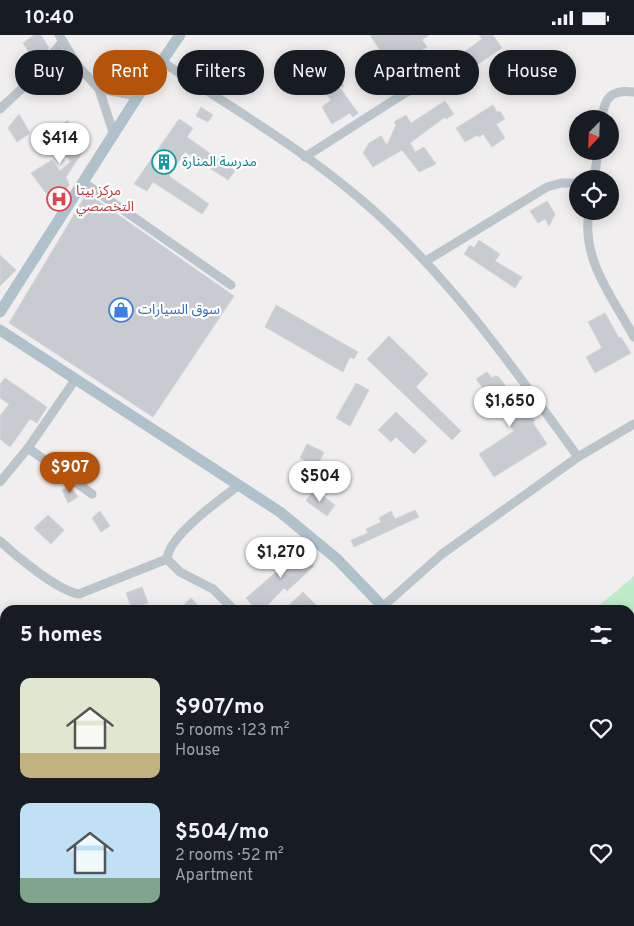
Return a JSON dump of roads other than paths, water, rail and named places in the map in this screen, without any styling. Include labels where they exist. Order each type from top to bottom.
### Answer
[{"type":"main road","points":[[167,53],[180,35]]},
{"type":"main road","points":[[0,312],[138,96]]},
{"type":"main road","points":[[0,330],[280,512],[337,559],[379,605]]},
{"type":"street","points":[[0,109],[29,83],[61,38],[78,66],[93,82]]},
{"type":"street","points":[[167,65],[305,157],[364,203],[426,261],[452,290],[510,363],[578,457]]},
{"type":"street","points":[[604,110],[605,103],[613,93],[621,90],[634,92]]},
{"type":"street","points":[[101,95],[114,135]]},
{"type":"street","points":[[132,95],[138,96]]},
{"type":"street","points":[[305,157],[402,95]]},
{"type":"street","points":[[83,182],[231,285]]},
{"type":"street","points":[[426,261],[547,187],[569,183]]},
{"type":"street","points":[[588,220],[586,229],[590,253],[598,275],[634,337]]},
{"type":"street","points":[[0,482],[28,448],[76,380]]},
{"type":"street","points":[[387,605],[442,554],[578,457],[634,424]]},
{"type":"street","points":[[28,448],[92,494]]},
{"type":"street","points":[[167,559],[168,551],[183,532],[239,485]]},
{"type":"street","points":[[0,541],[27,564],[68,591],[79,594],[167,559]]},
{"type":"street","points":[[167,559],[180,571],[214,589],[229,605]]},
{"type":"place","name":"مدرسة المنارة","points":[[164,162]]},
{"type":"place","name":"مركز بيتا التخصصي","points":[[59,199]]},
{"type":"place","name":"سوق السيارات","points":[[121,310]]}]
